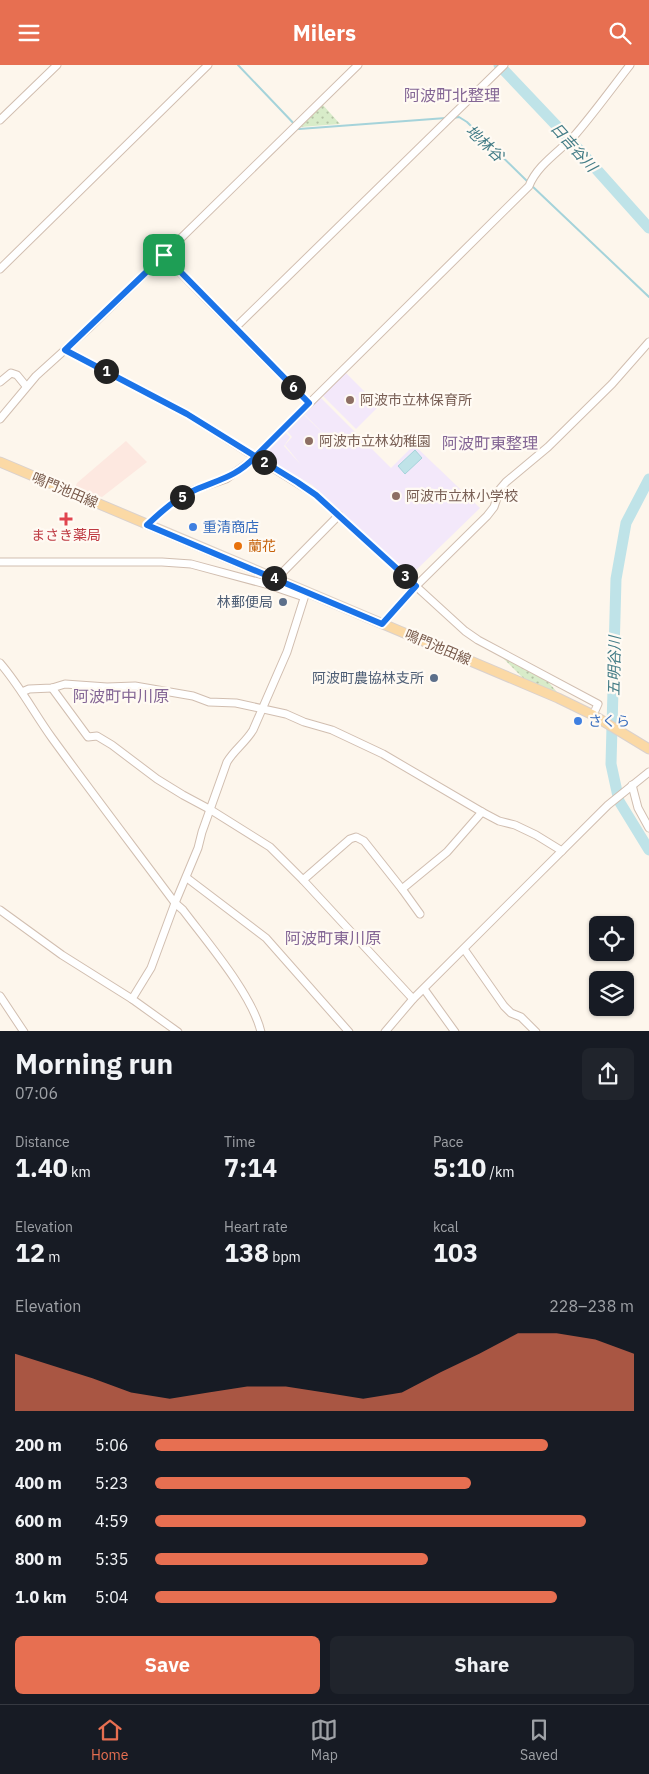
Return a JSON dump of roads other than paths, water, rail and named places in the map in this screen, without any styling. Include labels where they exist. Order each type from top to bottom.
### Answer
[{"type":"main road","name":"鳴門池田線","points":[[0,462],[276,579],[305,594],[382,624],[558,698],[597,717],[649,749]]},
{"type":"street","points":[[0,120],[57,65]]},
{"type":"street","points":[[0,269],[208,65]]},
{"type":"street","points":[[0,419],[26,386],[164,255],[358,65]]},
{"type":"street","points":[[147,525],[175,500],[194,490],[226,479],[256,456],[530,183],[538,171],[570,139],[630,65]]},
{"type":"street","points":[[235,328],[502,67]]},
{"type":"street","points":[[164,255],[309,403]]},
{"type":"street","points":[[382,624],[416,586],[487,516],[494,507],[500,489],[506,482],[548,447],[612,384],[649,342]]},
{"type":"street","points":[[65,350],[187,414],[316,495],[465,631],[478,640],[598,703],[597,717]]},
{"type":"street","points":[[0,382],[11,373],[17,375],[26,386]]},
{"type":"street","points":[[276,579],[339,515]]},
{"type":"street","points":[[0,562],[162,562],[191,564],[305,594],[287,652],[246,742],[233,752],[227,762],[187,878],[175,903],[152,968],[132,999]]},
{"type":"street","points":[[0,663],[22,692],[49,734],[175,903],[183,910],[249,1002],[261,1031]]},
{"type":"street","points":[[22,692],[29,689],[52,688],[64,684],[107,687],[135,686],[192,696],[208,702],[236,703],[286,714],[304,722],[332,730],[383,753],[482,812],[499,821],[515,825],[536,835],[562,851]]},
{"type":"street","points":[[52,688],[88,737],[97,737],[112,745],[157,779],[270,847],[413,999]]},
{"type":"street","points":[[385,1031],[413,999],[612,801],[649,772]]},
{"type":"street","points":[[631,786],[638,808],[649,828]]},
{"type":"street","points":[[402,889],[446,852],[482,812]]},
{"type":"street","points":[[303,880],[350,839],[356,837],[364,841],[420,914]]},
{"type":"street","points":[[187,878],[266,938],[349,1031]]},
{"type":"street","points":[[0,910],[62,955],[132,999],[178,1031]]},
{"type":"street","points":[[464,949],[504,1006],[511,1013],[521,1017],[536,1031]]},
{"type":"street","points":[[424,989],[455,1031]]},
{"type":"street","points":[[0,996],[24,1031]]},
{"type":"water","points":[[415,450],[422,458],[405,474],[398,466]]},
{"type":"waterway","name":"地林谷","points":[[238,65],[299,129],[446,118]]},
{"type":"waterway","name":"日吉谷川","points":[[499,65],[572,142],[649,228]]},
{"type":"waterway","name":"地林谷","points":[[453,118],[459,117],[467,122],[528,182]]},
{"type":"waterway","name":"地林谷","points":[[531,185],[649,297]]},
{"type":"waterway","name":"五明谷川","points":[[649,479],[626,523],[616,579],[611,764],[619,801],[649,850]]},
{"type":"place","name":"阿波市立林保育所","points":[[350,400]]},
{"type":"place","name":"阿波市立林幼稚園","points":[[309,441]]},
{"type":"place","name":"阿波市立林小学校","points":[[396,496]]},
{"type":"place","name":"まさき薬局","points":[[66,519]]},
{"type":"place","name":"重清商店","points":[[193,527]]},
{"type":"place","name":"蘭花","points":[[238,546]]},
{"type":"place","name":"林郵便局","points":[[283,602]]},
{"type":"place","name":"阿波町農協林支所","points":[[434,678]]},
{"type":"place","name":"さくら","points":[[578,721]]},
{"type":"district","name":"阿波町北整理","points":[[452,95]]},
{"type":"district","name":"阿波町東整理","points":[[490,443]]},
{"type":"district","name":"阿波町中川原","points":[[121,696]]},
{"type":"district","name":"阿波町東川原","points":[[333,938]]}]
